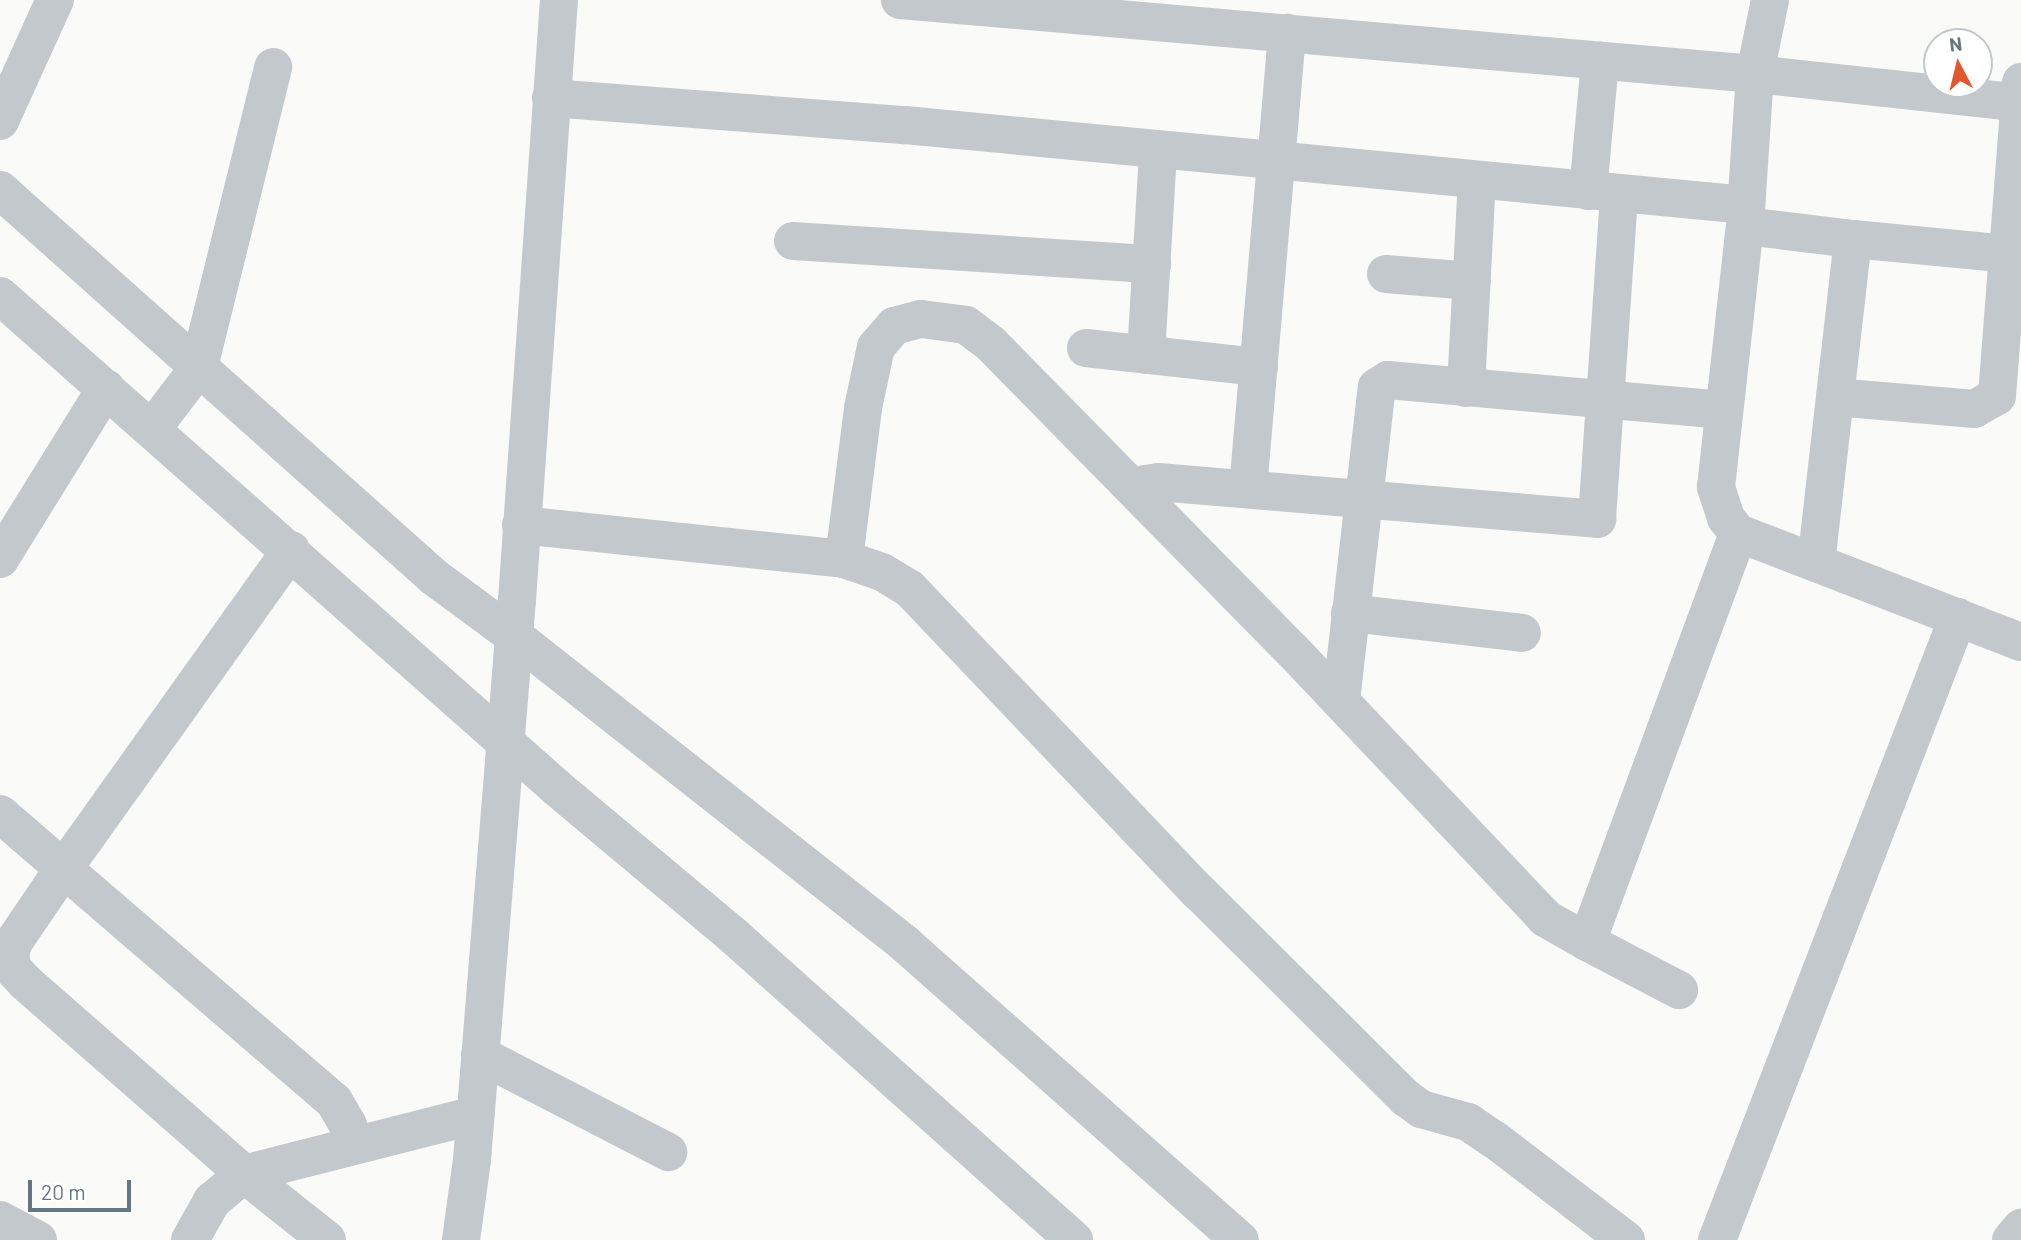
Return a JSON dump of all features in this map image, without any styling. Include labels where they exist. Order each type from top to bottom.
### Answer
[{"type":"street","points":[[0,121],[55,0]]},
{"type":"street","points":[[461,1240],[476,1115],[506,739],[559,0]]},
{"type":"street","points":[[900,0],[1158,11],[1287,33],[1755,75],[2021,103]]},
{"type":"street","points":[[1770,0],[1755,75],[1745,216],[1716,487],[1726,519],[1738,533],[2021,642]]},
{"type":"street","points":[[1248,489],[1287,33]]},
{"type":"street","points":[[1131,486],[1158,482],[1597,519],[1605,401],[1600,61]]},
{"type":"street","points":[[152,429],[199,368],[273,67]]},
{"type":"street","points":[[1835,397],[1974,409],[1989,403],[1997,396],[2001,382],[2021,82]]},
{"type":"street","points":[[551,98],[1158,150],[1604,193],[1745,216],[1853,239],[2010,254]]},
{"type":"street","points":[[1146,355],[1158,150]]},
{"type":"street","points":[[1466,387],[1477,180]]},
{"type":"street","points":[[0,190],[434,577],[514,636],[905,944],[1240,1240]]},
{"type":"street","points":[[1816,562],[1853,239]]},
{"type":"street","points":[[793,241],[1152,264]]},
{"type":"street","points":[[1386,274],[1472,281]]},
{"type":"street","points":[[0,296],[1074,1240]]},
{"type":"street","points":[[844,559],[863,408],[876,347],[894,326],[921,319],[966,326],[990,344],[1131,486],[1341,701],[1545,918],[1679,990]]},
{"type":"street","points":[[1086,348],[1259,367]]},
{"type":"street","points":[[1341,701],[1362,499],[1377,387],[1388,380],[1724,410]]},
{"type":"street","points":[[0,559],[106,388]]},
{"type":"street","points":[[521,525],[844,559],[882,572],[909,588],[1199,892],[1406,1098],[1421,1109],[1468,1122],[1626,1240]]},
{"type":"street","points":[[1587,942],[1738,533]]},
{"type":"street","points":[[291,550],[13,943],[13,969],[244,1174],[327,1240]]},
{"type":"street","points":[[1350,613],[1522,633]]},
{"type":"street","points":[[1717,1240],[1958,617]]},
{"type":"street","points":[[0,814],[334,1101],[348,1125],[352,1146]]},
{"type":"street","points":[[480,1055],[668,1152]]},
{"type":"street","points":[[190,1240],[212,1201],[244,1174],[476,1115]]},
{"type":"street","points":[[0,1220],[38,1240]]},
{"type":"street","points":[[2011,1240],[2021,1228]]}]
